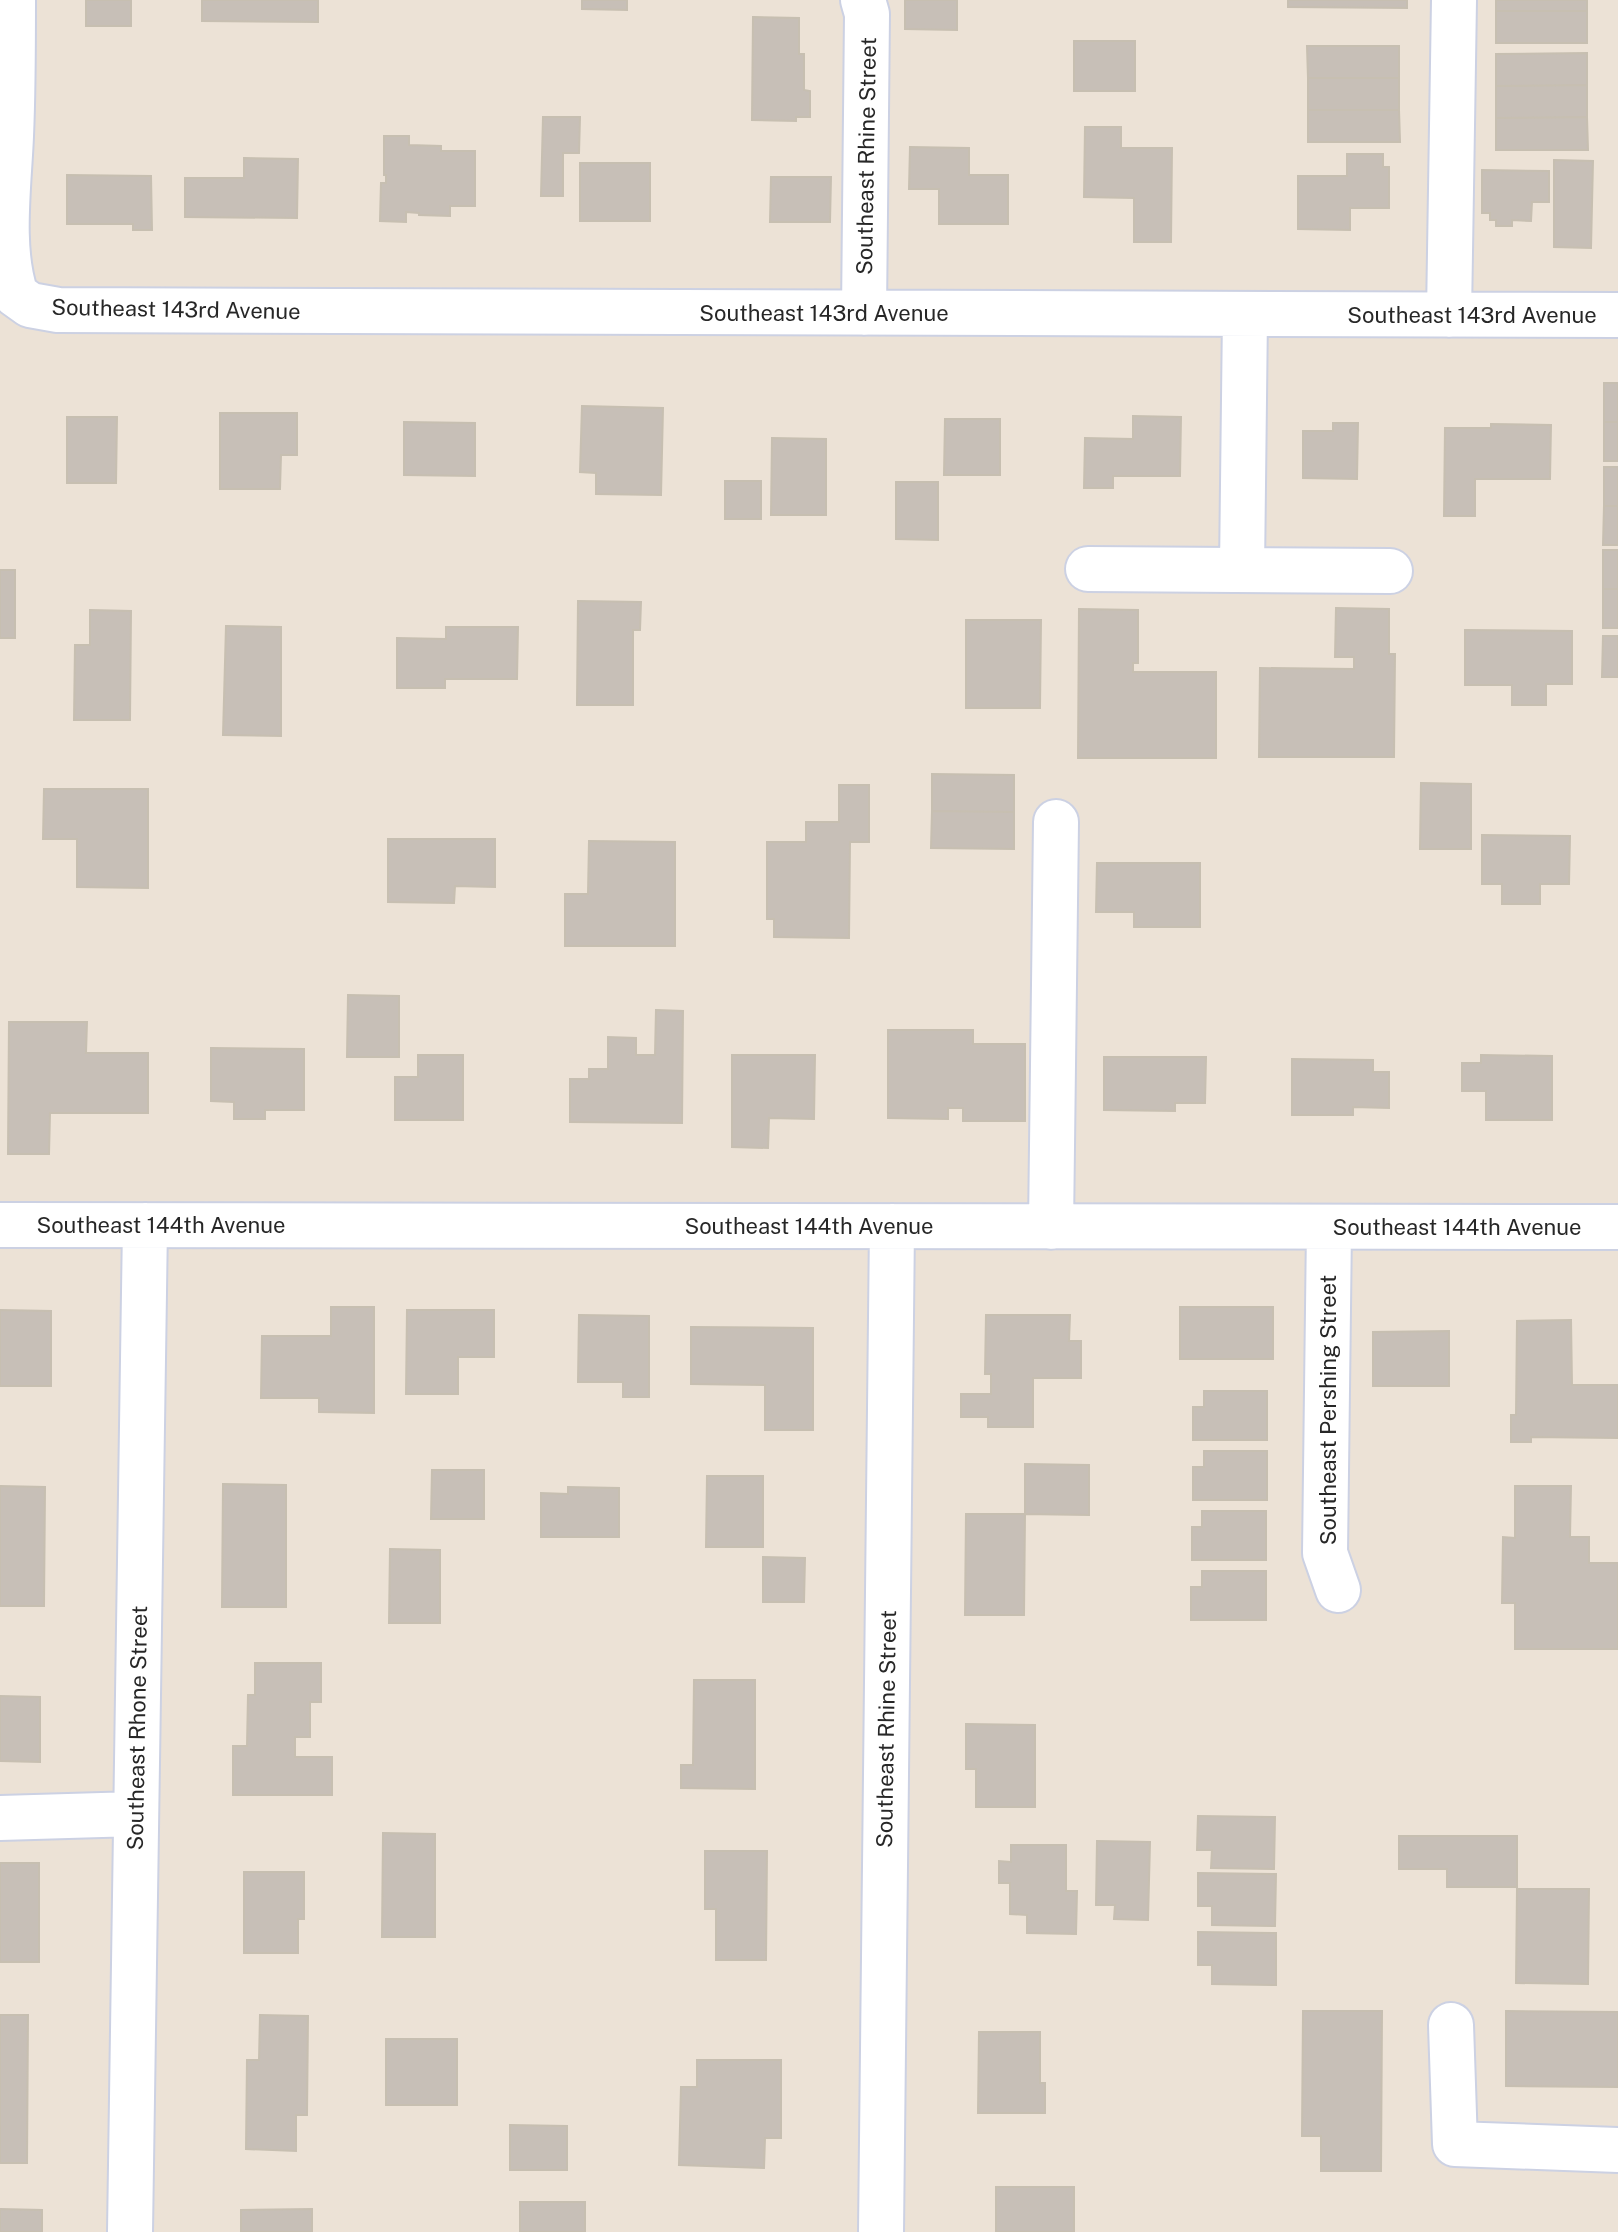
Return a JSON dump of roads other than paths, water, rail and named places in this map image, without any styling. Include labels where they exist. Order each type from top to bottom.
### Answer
[{"type":"street","name":"Southeast 143rd Avenue","points":[[13,0],[8,265],[16,295],[30,305],[58,310],[1618,315]]},
{"type":"street","name":"Southeast Rhine Street","points":[[863,0],[867,14],[864,313]]},
{"type":"street","points":[[1449,315],[1454,0]]},
{"type":"street","points":[[1242,570],[1245,314]]},
{"type":"street","points":[[1088,569],[1390,571]]},
{"type":"street","points":[[1051,1227],[1056,822]]},
{"type":"street","name":"Southeast 144th Avenue","points":[[0,1225],[1618,1227]]},
{"type":"street","name":"Southeast Rhone Street","points":[[130,2232],[145,1225]]},
{"type":"street","name":"Southeast Rhine Street","points":[[881,2232],[892,1226]]},
{"type":"street","name":"Southeast Pershing Street","points":[[1329,1227],[1325,1553],[1338,1590]]},
{"type":"street","points":[[0,1818],[136,1814]]},
{"type":"street","points":[[1451,2025],[1455,2144],[1618,2150]]}]
